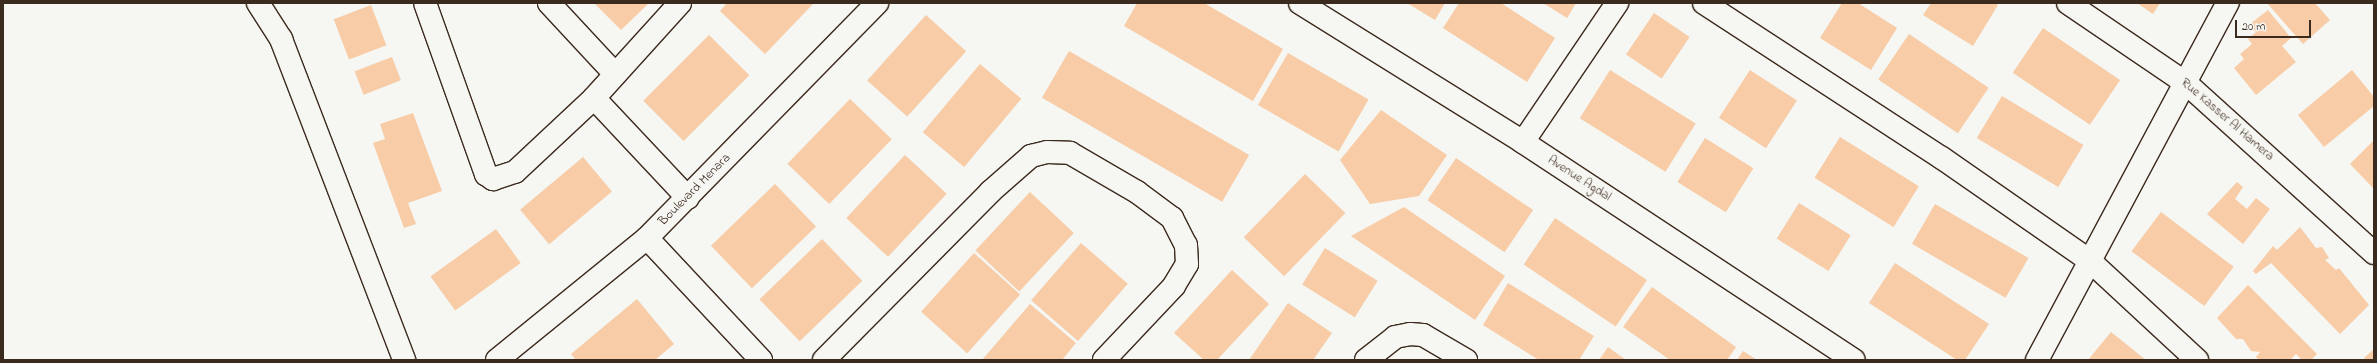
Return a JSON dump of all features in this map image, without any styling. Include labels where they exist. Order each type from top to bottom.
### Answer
[{"type":"street","points":[[258,3],[281,39],[404,360]]},
{"type":"street","points":[[425,3],[486,174],[493,179],[515,172],[594,98],[680,3]]},
{"type":"street","points":[[549,3],[615,74]]},
{"type":"street","name":"Boulevard Menara","points":[[497,360],[647,238],[688,198],[877,3]]},
{"type":"street","name":"Avenue Agdal","points":[[1300,3],[1523,142],[1854,360]]},
{"type":"street","points":[[1523,142],[1617,3]]},
{"type":"street","points":[[1704,3],[1942,158],[2090,262],[2197,360]]},
{"type":"street","name":"Rue Kasser Al Hamera","points":[[2068,3],[2187,84],[2374,253]]},
{"type":"street","points":[[2037,360],[2187,84],[2228,3]]},
{"type":"street","points":[[594,98],[688,198]]},
{"type":"street","points":[[824,360],[990,192],[1031,156],[1048,152],[1070,153],[1138,192],[1172,218],[1186,245],[1187,264],[1174,286],[1104,360]]},
{"type":"street","points":[[647,238],[761,360]]},
{"type":"street","points":[[1366,360],[1395,337],[1410,334],[1423,335],[1466,360]]},
{"type":"building","points":[[594,3],[649,3],[621,30]]},
{"type":"building","points":[[727,3],[814,3],[765,54],[720,11]]},
{"type":"building","points":[[1137,3],[1204,3],[1283,49],[1253,101],[1124,26]]},
{"type":"building","points":[[1407,3],[1445,3],[1435,20]]},
{"type":"building","points":[[1459,3],[1501,3],[1555,38],[1527,82],[1443,28]]},
{"type":"building","points":[[1543,3],[1576,3],[1567,18]]},
{"type":"building","points":[[1842,3],[1858,3],[1897,28],[1871,70],[1820,38]]},
{"type":"building","points":[[1931,3],[1995,3],[1998,5],[1973,46],[1923,15]]},
{"type":"building","points":[[2137,3],[2160,3],[2153,14]]},
{"type":"building","points":[[2267,3],[2315,3],[2330,20],[2303,44]]},
{"type":"building","points":[[371,5],[386,45],[349,59],[334,19]]},
{"type":"building","points":[[2268,10],[2291,38],[2282,46],[2296,62],[2256,95],[2234,68],[2244,59],[2240,54],[2252,44],[2248,39],[2256,32],[2250,24]]},
{"type":"building","points":[[1654,13],[1690,37],[1662,78],[1626,54]]},
{"type":"building","points":[[926,15],[966,51],[907,117],[867,80]]},
{"type":"building","points":[[2043,28],[2120,80],[2090,125],[2013,73]]},
{"type":"building","points":[[1909,34],[1989,88],[1958,133],[1878,80]]},
{"type":"building","points":[[709,35],[749,75],[684,141],[643,101]]},
{"type":"building","points":[[1069,51],[1249,155],[1222,202],[1042,98]]},
{"type":"building","points":[[1288,53],[1369,100],[1339,151],[1258,105]]},
{"type":"building","points":[[392,57],[401,80],[364,95],[355,71]]},
{"type":"building","points":[[980,64],[1021,99],[964,167],[923,132]]},
{"type":"building","points":[[1610,70],[1696,124],[1665,172],[1580,118]]},
{"type":"building","points":[[1750,70],[1797,100],[1766,148],[1719,118]]},
{"type":"building","points":[[2352,70],[2374,97],[2374,106],[2324,147],[2298,115]]},
{"type":"building","points":[[2002,96],[2083,145],[2058,187],[1977,138]]},
{"type":"building","points":[[850,99],[892,139],[829,204],[787,164]]},
{"type":"building","points":[[1381,110],[1447,155],[1419,196],[1370,204],[1340,160]]},
{"type":"building","points":[[413,113],[442,191],[408,203],[416,224],[404,228],[373,143],[385,139],[380,124]]},
{"type":"building","points":[[1840,137],[1919,186],[1893,227],[1815,178]]},
{"type":"building","points":[[1705,138],[1753,168],[1726,212],[1677,182]]},
{"type":"building","points":[[2374,140],[2374,189],[2350,164]]},
{"type":"building","points":[[905,155],[947,194],[888,257],[846,218]]},
{"type":"building","points":[[583,157],[612,191],[549,244],[520,210]]},
{"type":"building","points":[[1456,158],[1533,210],[1505,252],[1427,200]]},
{"type":"building","points":[[1305,174],[1345,213],[1284,276],[1244,237]]},
{"type":"building","points":[[2237,182],[2243,187],[2235,199],[2247,209],[2256,198],[2270,209],[2243,244],[2207,214]]},
{"type":"building","points":[[775,184],[816,226],[752,288],[711,246]]},
{"type":"building","points":[[1030,192],[1074,233],[1019,291],[975,251]]},
{"type":"building","points":[[1799,203],[1851,235],[1828,271],[1777,239]]},
{"type":"building","points":[[1935,204],[2029,258],[2006,298],[1912,244]]},
{"type":"building","points":[[1404,207],[1505,276],[1475,320],[1351,236]]},
{"type":"building","points":[[2161,212],[2234,267],[2204,306],[2132,251]]},
{"type":"building","points":[[1555,218],[1647,280],[1616,326],[1524,264]]},
{"type":"building","points":[[2300,227],[2316,248],[2322,247],[2329,258],[2325,260],[2336,270],[2339,268],[2369,305],[2340,334],[2271,263],[2256,274],[2253,271],[2273,246],[2277,250]]},
{"type":"building","points":[[496,229],[521,263],[455,311],[430,277]]},
{"type":"building","points":[[822,239],[862,281],[800,341],[759,299]]},
{"type":"building","points":[[1081,243],[1128,284],[1078,341],[1031,300]]},
{"type":"building","points":[[1325,248],[1378,281],[1355,317],[1302,284]]},
{"type":"building","points":[[974,253],[1020,294],[967,353],[921,312]]},
{"type":"building","points":[[1895,263],[1989,324],[1965,360],[1957,360],[1869,303]]},
{"type":"building","points":[[1232,270],[1269,304],[1217,360],[1204,360],[1174,333]]},
{"type":"building","points":[[1508,283],[1594,336],[1579,360],[1539,360],[1483,325]]},
{"type":"building","points":[[2248,285],[2317,354],[2311,360],[2302,360],[2296,354],[2290,360],[2259,360],[2256,357],[2260,352],[2251,351],[2243,339],[2236,339],[2217,318]]},
{"type":"building","points":[[1652,287],[1736,347],[1727,360],[1670,360],[1623,327]]},
{"type":"building","points":[[637,299],[674,344],[655,360],[576,360],[571,354]]},
{"type":"building","points":[[1288,303],[1332,333],[1313,360],[1249,360]]},
{"type":"building","points":[[1030,304],[1076,343],[1062,360],[982,360]]},
{"type":"building","points":[[2111,332],[2146,360],[2088,360]]},
{"type":"building","points":[[1608,347],[1626,360],[1599,360]]},
{"type":"building","points":[[2374,349],[2374,360],[2366,360],[2364,358]]},
{"type":"building","points":[[1743,351],[1757,360],[1737,360]]}]
